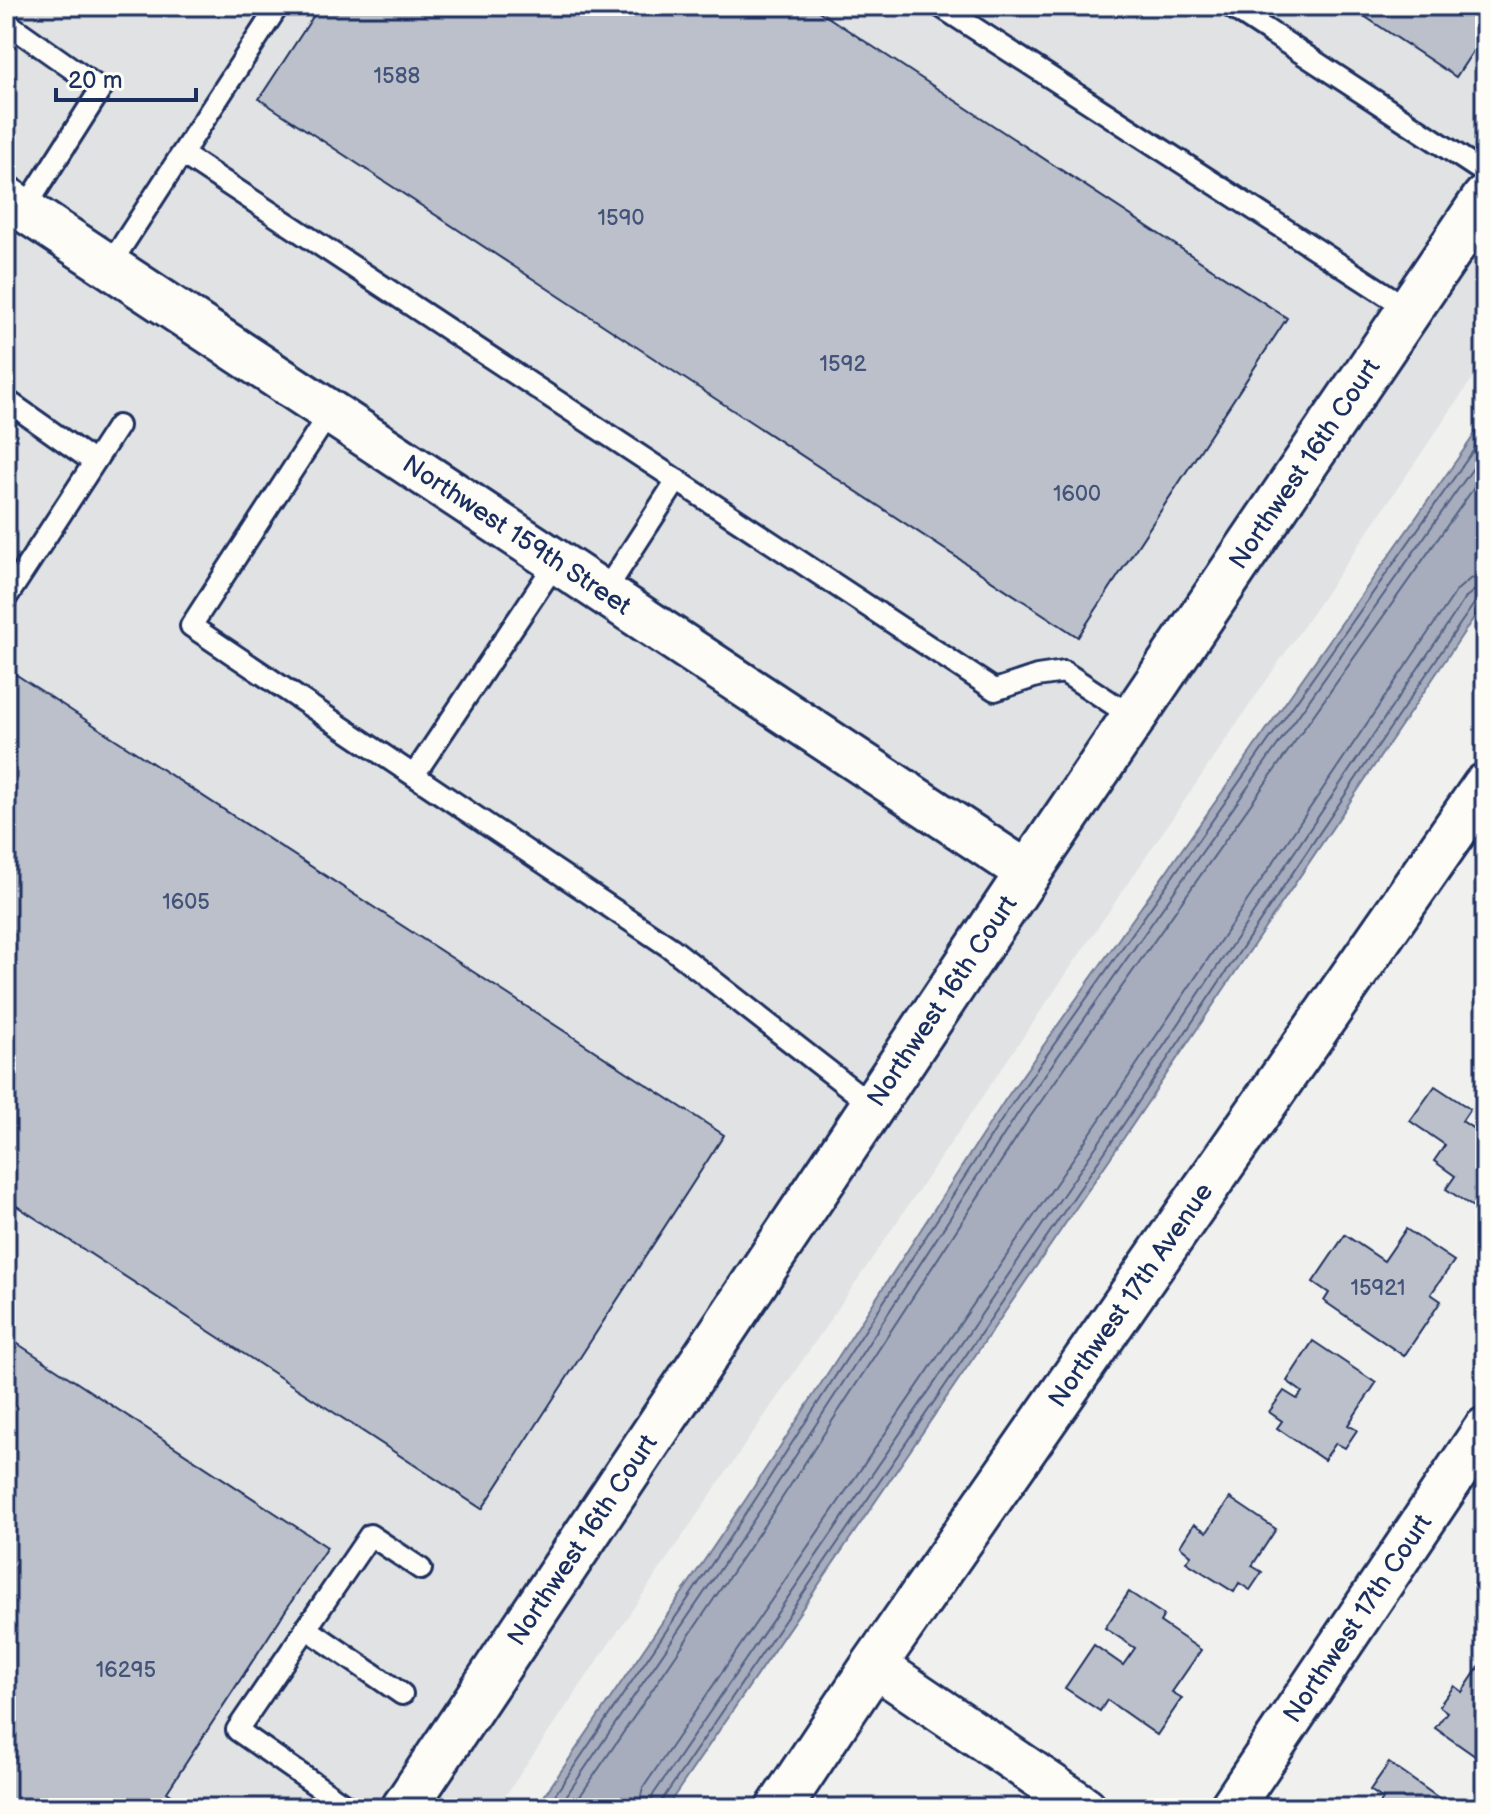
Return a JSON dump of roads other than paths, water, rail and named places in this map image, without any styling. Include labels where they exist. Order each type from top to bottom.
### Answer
[{"type":"street","name":"Northwest 16th Court","points":[[404,1808],[1028,873],[1485,198]]},
{"type":"street","name":"Northwest 159th Street","points":[[15,204],[1028,873]]},
{"type":"street","name":"Northwest 17th Avenue","points":[[779,1808],[874,1665],[1485,786]]},
{"type":"street","name":"Northwest 17th Court","points":[[1231,1808],[1485,1429]]},
{"type":"street","points":[[874,1665],[1085,1808]]},
{"type":"lane","points":[[109,266],[278,6]]},
{"type":"lane","points":[[940,6],[1410,310]]},
{"type":"lane","points":[[1230,6],[1485,173]]},
{"type":"lane","points":[[6,22],[101,89],[15,204]]},
{"type":"lane","points":[[182,154],[995,690],[1037,676],[1064,672],[1133,717]]},
{"type":"lane","points":[[6,400],[94,462]]},
{"type":"lane","points":[[330,412],[191,626],[671,948],[873,1106]]},
{"type":"lane","points":[[6,598],[118,426]]},
{"type":"lane","points":[[604,593],[677,480]]},
{"type":"lane","points":[[414,775],[557,561]]},
{"type":"lane","points":[[349,1808],[237,1730],[370,1535],[421,1569]]},
{"type":"lane","points":[[306,1628],[402,1694]]},
{"type":"water","points":[[1485,420],[1485,601],[1123,1139],[666,1808],[536,1808],[746,1499],[1005,1100]]}]
